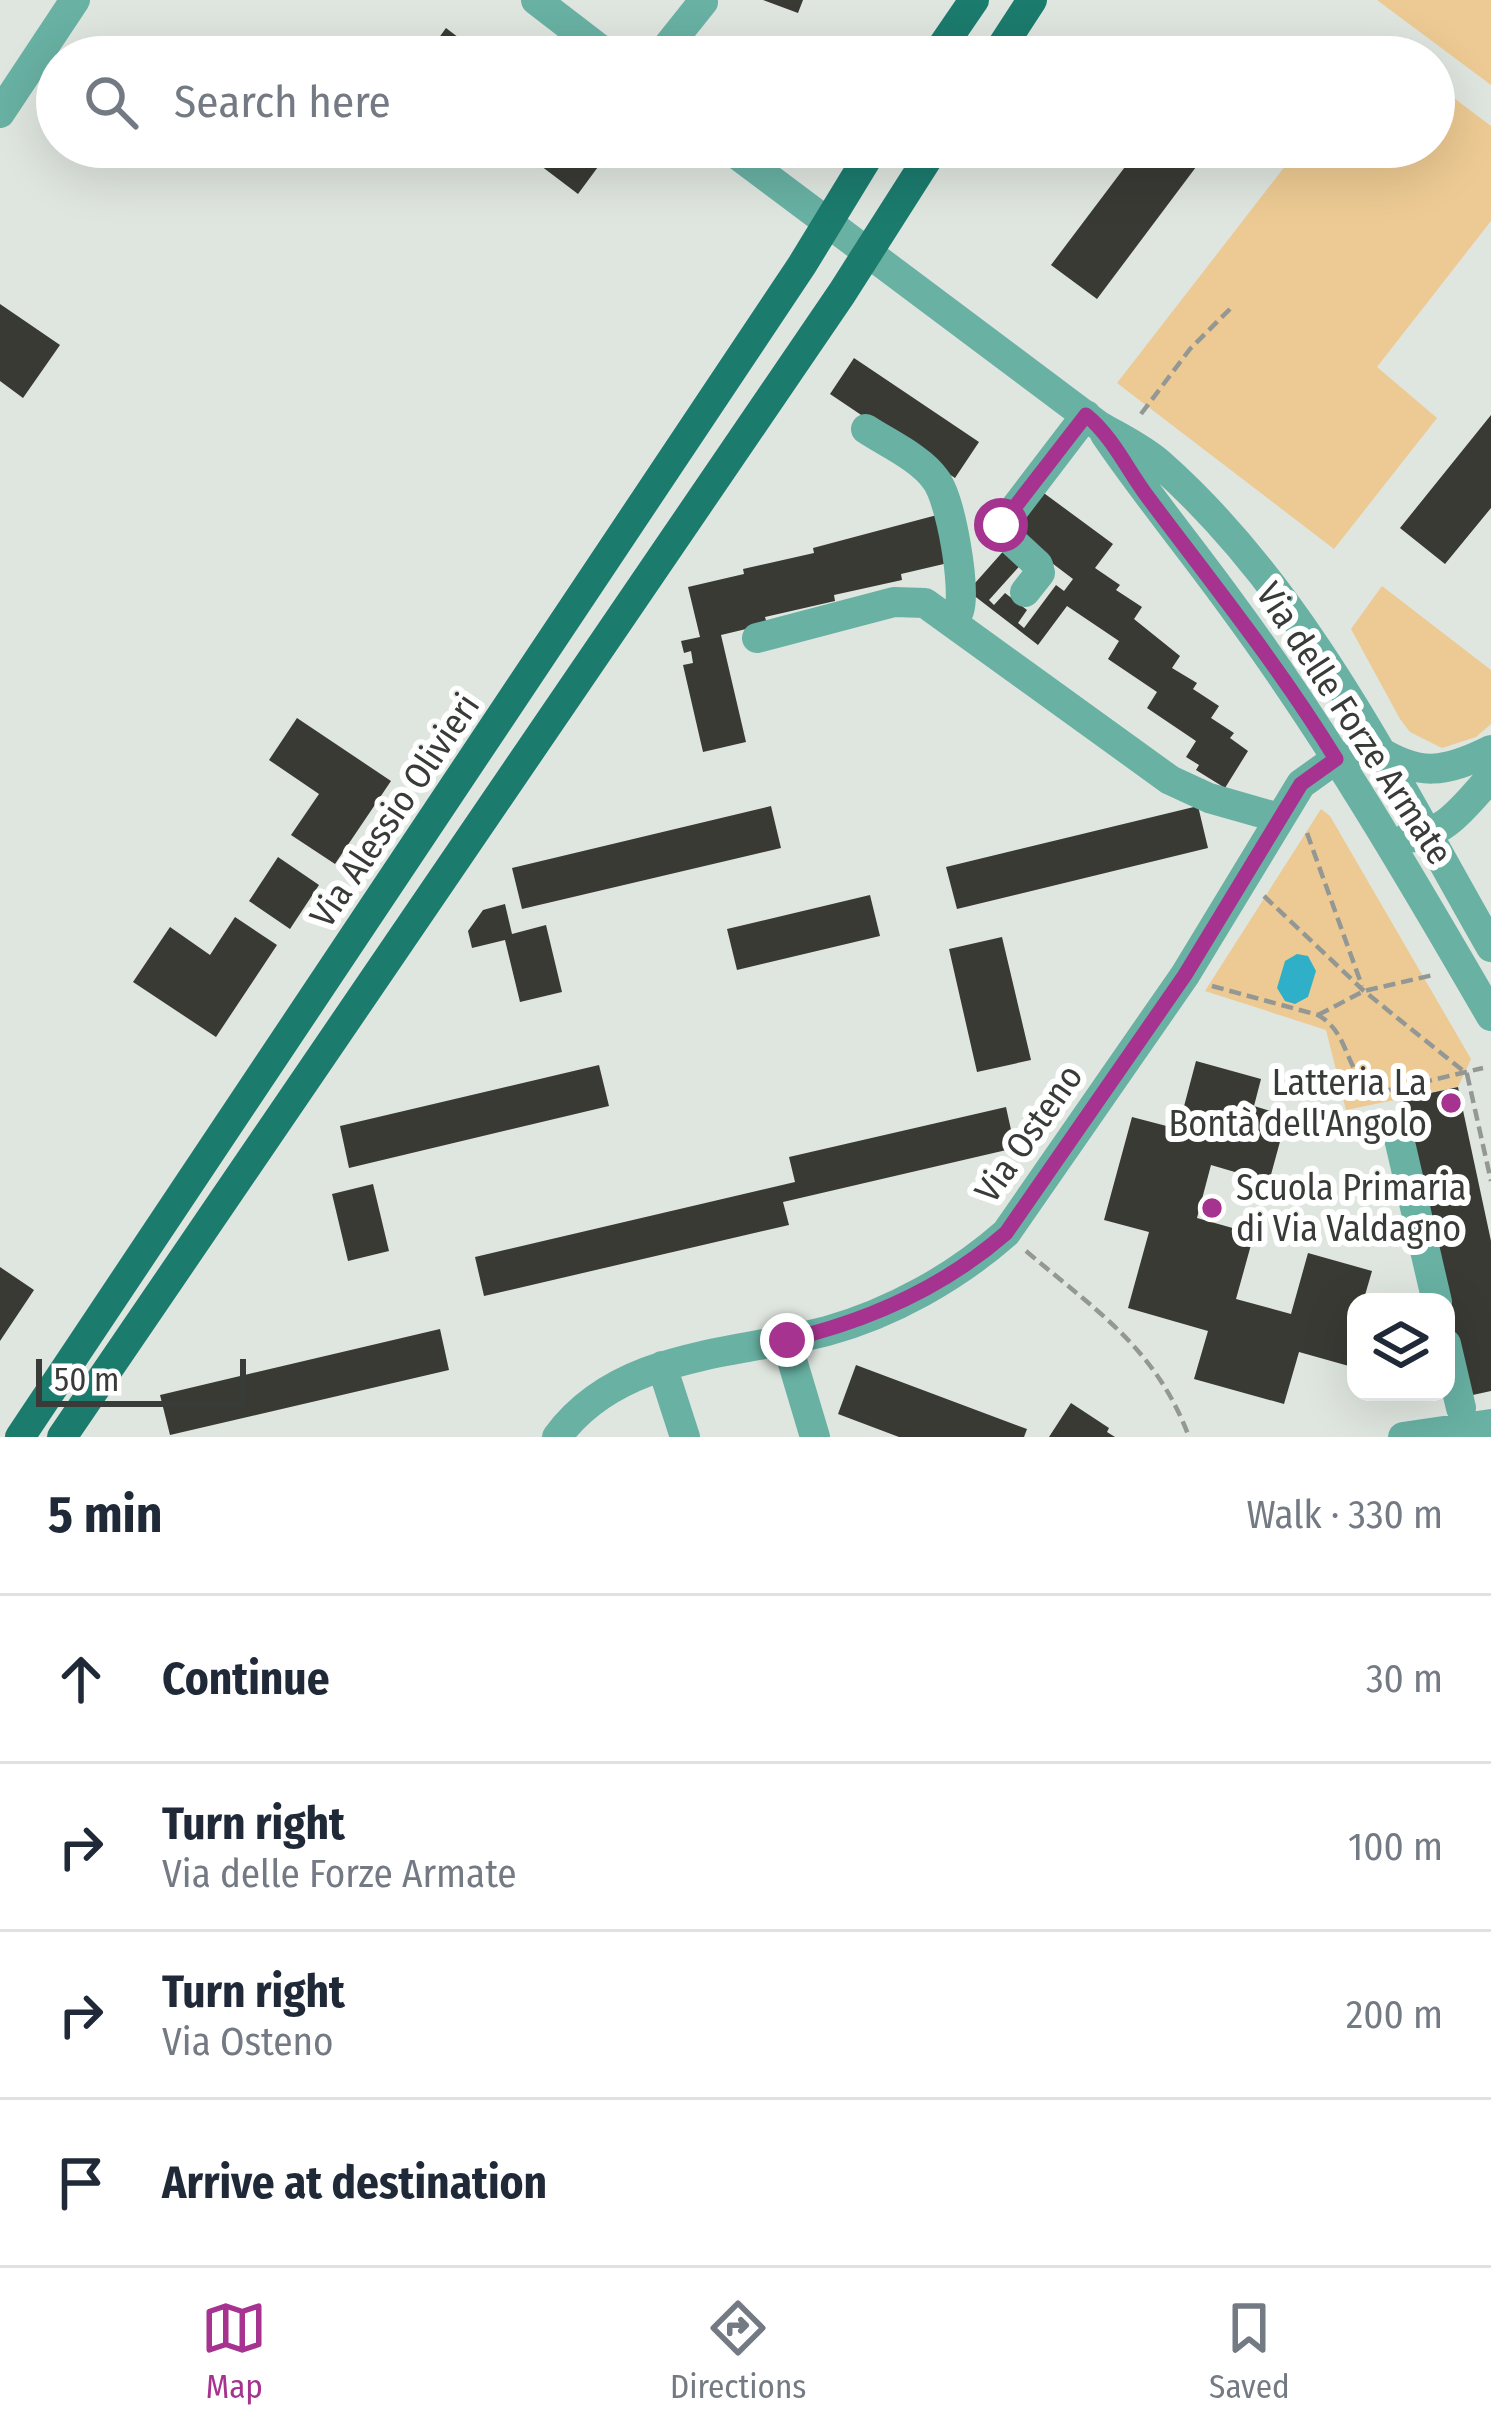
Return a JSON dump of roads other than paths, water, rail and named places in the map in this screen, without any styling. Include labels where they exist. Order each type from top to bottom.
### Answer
[{"type":"main road","points":[[949,36],[974,0]]},
{"type":"main road","points":[[1009,36],[1032,0]]},
{"type":"main road","name":"Via Alessio Olivieri","points":[[20,1437],[315,1000],[861,168]]},
{"type":"main road","points":[[62,1437],[922,168]]},
{"type":"street","points":[[51,36],[75,0]]},
{"type":"street","points":[[536,0],[583,36]]},
{"type":"street","points":[[676,36],[703,2],[700,0]]},
{"type":"street","points":[[0,113],[36,59]]},
{"type":"street","name":"Via delle Forze Armate","points":[[755,168],[1092,420],[1156,461],[1222,527],[1300,626],[1426,836],[1479,906],[1491,947]]},
{"type":"street","points":[[1025,592],[1038,576],[1039,565],[999,529],[1092,420]]},
{"type":"street","name":"Via delle Forze Armate","points":[[1092,420],[1232,604],[1336,759],[1491,1016]]},
{"type":"street","points":[[866,429],[939,483],[963,594],[959,611],[946,616]]},
{"type":"street","points":[[757,638],[894,602],[925,603],[1170,780],[1209,798],[1292,822]]},
{"type":"street","points":[[1376,749],[1402,766],[1428,770],[1491,750]]},
{"type":"street","name":"Via Osteno","points":[[557,1437],[592,1400],[617,1383],[662,1366],[832,1330],[891,1307],[978,1257],[1006,1233],[1292,822],[1301,784],[1336,759],[1376,749]]},
{"type":"street","points":[[1387,840],[1426,836],[1452,820],[1491,777]]},
{"type":"street","points":[[1445,937],[1479,906]]},
{"type":"street","points":[[1398,1134],[1435,1293]]},
{"type":"street","points":[[787,1340],[815,1437]]},
{"type":"street","points":[[662,1366],[685,1437]]},
{"type":"street","points":[[1455,1382],[1461,1408]]},
{"type":"street","points":[[1403,1437],[1491,1424]]},
{"type":"water","points":[[1297,954],[1308,956],[1316,971],[1308,997],[1295,1004],[1285,1001],[1277,988],[1285,961]]},
{"type":"place","name":"Latteria La Bontà dell'Angolo","points":[[1451,1103]]},
{"type":"place","name":"Scuola Primaria di Via Valdagno","points":[[1212,1208]]}]
